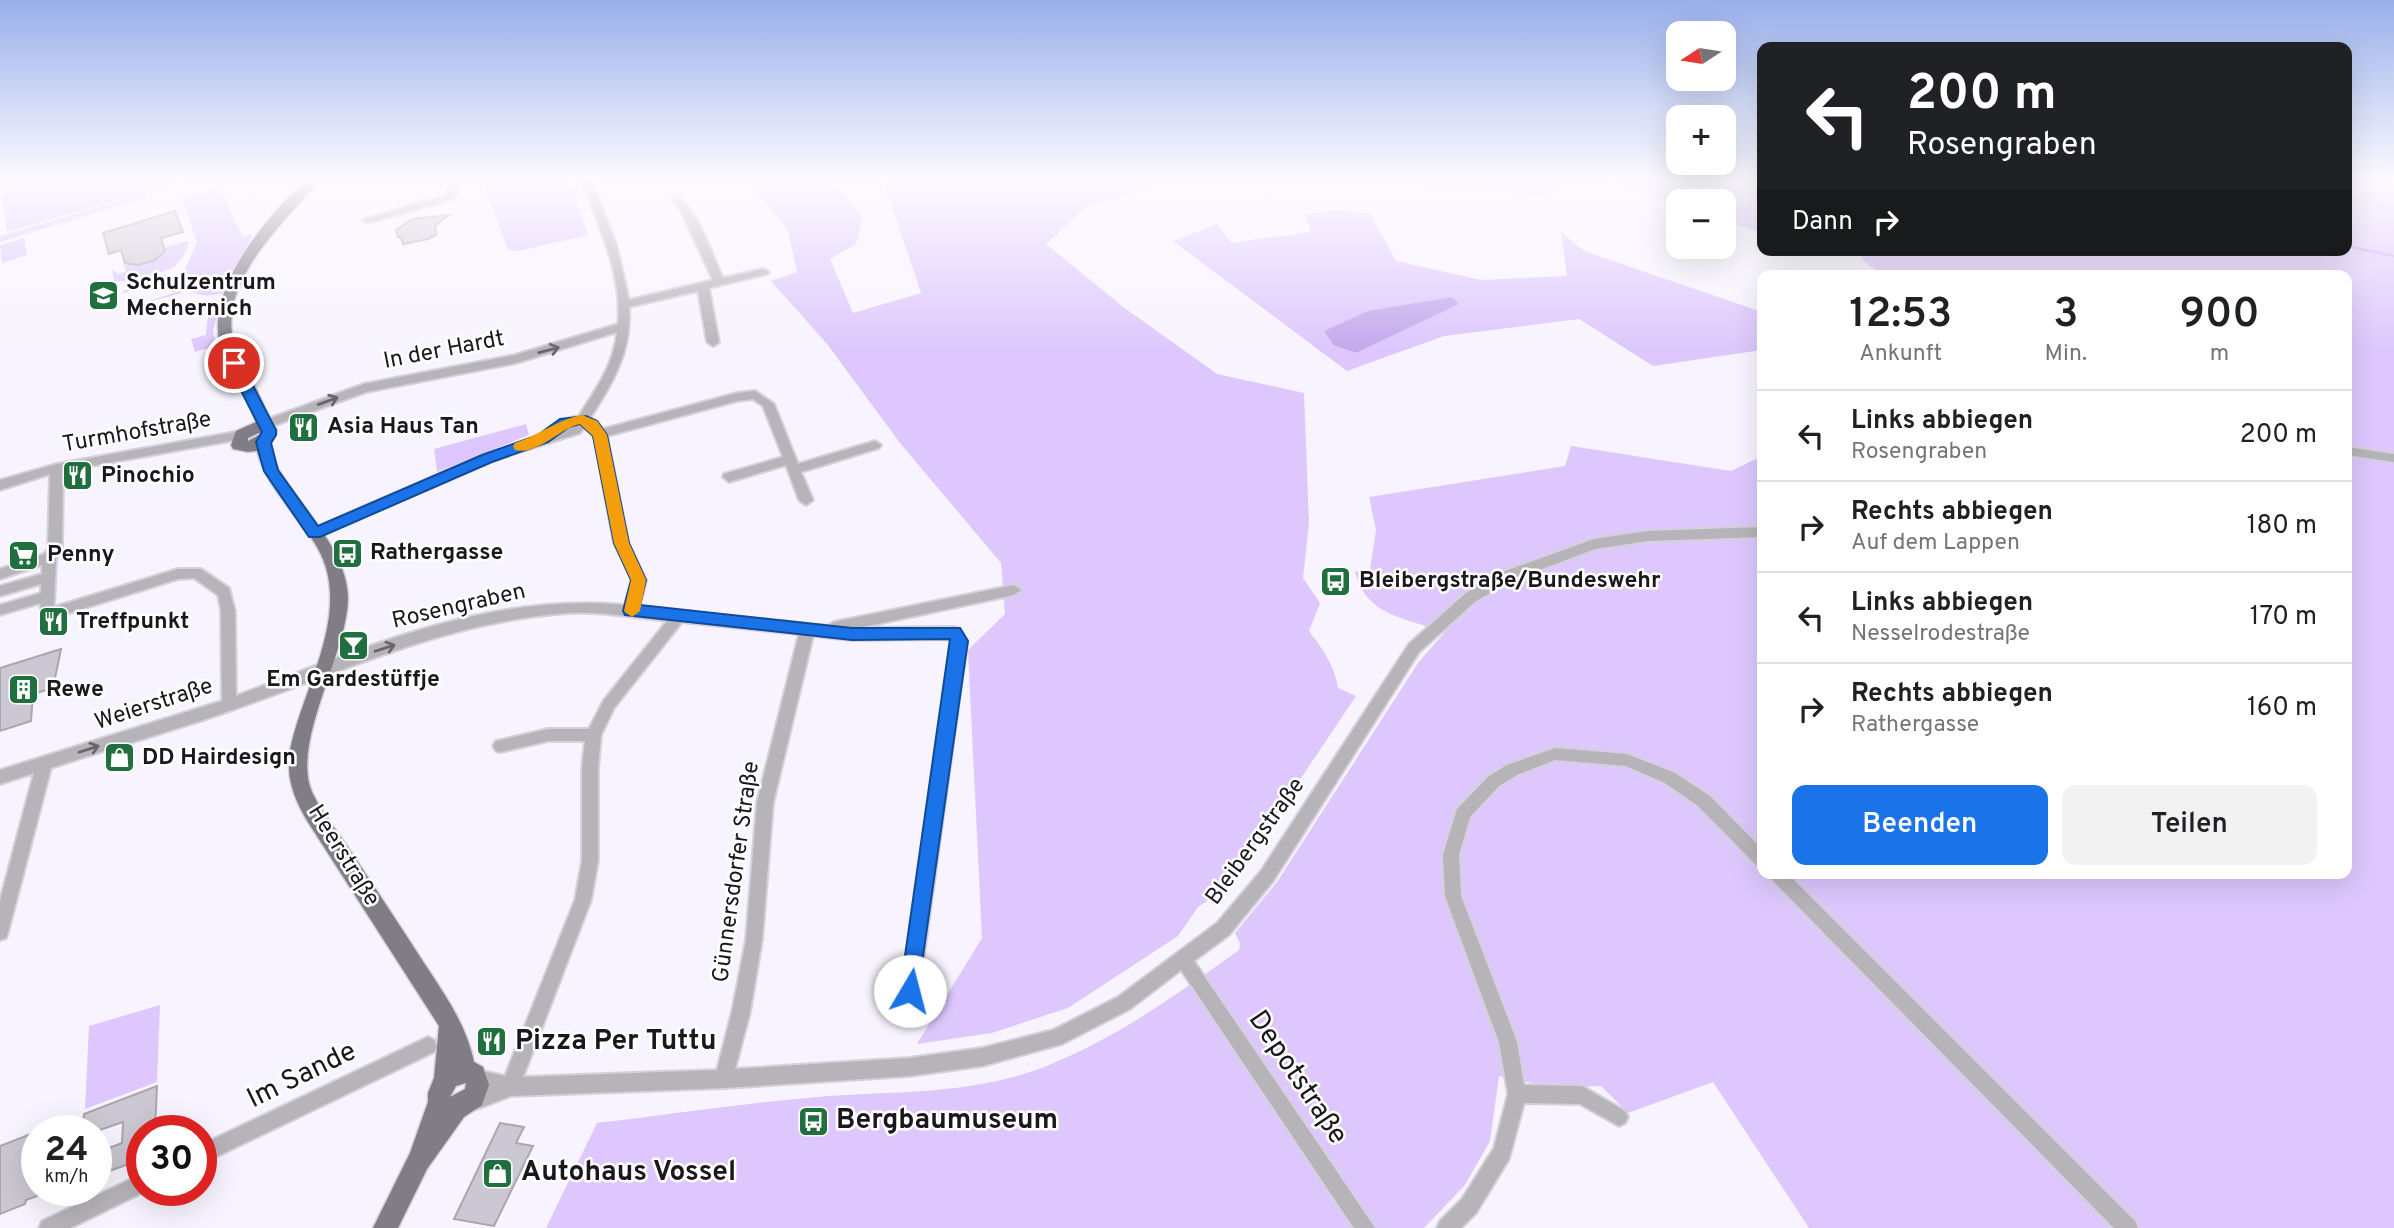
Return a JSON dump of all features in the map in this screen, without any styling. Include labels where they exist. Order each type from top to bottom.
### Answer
[{"type":"main road","points":[[262,236],[247,259],[228,308],[224,337],[252,400],[256,434],[271,471],[335,563],[339,584],[337,617],[321,671]]},
{"type":"main road","name":"Heerstraße","points":[[321,671],[302,740],[298,764],[300,786],[327,833],[442,1009],[449,1025],[459,1091]]},
{"type":"main road","points":[[384,1228],[459,1091]]},
{"type":"street","points":[[315,533],[487,458],[576,430],[615,368],[621,349],[625,315],[619,272],[606,236]]},
{"type":"street","points":[[698,236],[719,282]]},
{"type":"street","name":"In der Hardt","points":[[256,434],[365,388],[516,359],[703,286],[763,272]]},
{"type":"street","points":[[703,286],[713,342]]},
{"type":"street","points":[[600,435],[737,397],[755,395],[768,404],[806,500]]},
{"type":"street","points":[[582,419],[592,424],[600,435],[621,543],[639,580],[631,611]]},
{"type":"street","name":"Turmhofstraße","points":[[0,485],[57,468],[256,434]]},
{"type":"street","points":[[729,477],[874,445]]},
{"type":"street","points":[[2352,453],[2394,458]]},
{"type":"street","points":[[57,468],[55,550],[49,558],[47,610],[53,613],[178,574],[196,573],[224,592],[228,611],[229,705]]},
{"type":"street","name":"Bleibergstraße","points":[[459,1091],[724,1079],[909,1067],[982,1057],[1056,1038],[1124,1003],[1223,929],[1266,876],[1414,648],[1471,597],[1510,575],[1594,544],[1648,536],[1757,532]]},
{"type":"street","points":[[0,575],[49,558]]},
{"type":"street","points":[[0,591],[48,577]]},
{"type":"street","name":"Rosengraben","points":[[814,631],[1014,590]]},
{"type":"street","points":[[0,610],[47,596]]},
{"type":"street","name":"Rosengraben","points":[[321,671],[349,659],[496,616],[559,608],[631,611],[852,634],[955,633],[960,641],[910,991]]},
{"type":"street","points":[[511,1087],[516,1066],[583,900],[590,861],[590,768],[593,735],[609,704],[678,617]]},
{"type":"street","name":"Günnersdorfer Straße","points":[[724,1079],[741,1012],[754,940],[765,803],[814,631]]},
{"type":"street","name":"Weierstraße","points":[[0,777],[229,705],[321,671]]},
{"type":"street","points":[[501,746],[548,735],[593,735]]},
{"type":"street","points":[[1447,1228],[1469,1206],[1502,1152],[1517,1094],[1508,1042],[1454,896],[1451,855],[1463,814],[1494,780],[1512,770],[1555,754],[1627,760],[1670,778],[1703,801],[1757,855]]},
{"type":"street","points":[[0,932],[44,764]]},
{"type":"street","points":[[1782,879],[2128,1228]]},
{"type":"street","name":"Depotstraße","points":[[1184,960],[1365,1228]]},
{"type":"street","name":"Im Sande","points":[[217,1147],[428,1046]]},
{"type":"street","points":[[1517,1094],[1582,1095],[1619,1117]]},
{"type":"street","points":[[49,1228],[126,1191]]},
{"type":"shaded area","points":[[0,236],[19,236],[0,242]]},
{"type":"shaded area","points":[[195,236],[252,236],[224,293],[200,295],[190,288],[192,286],[183,274],[197,242]]},
{"type":"shaded area","points":[[503,236],[582,236],[518,251],[508,250]]},
{"type":"shaded area","points":[[789,236],[858,236],[856,244],[830,259],[853,313],[921,293],[902,236],[1054,236],[1046,244],[1122,306],[1217,374],[1304,393],[1309,523],[1303,578],[1320,603],[1309,631],[1331,665],[1338,688],[1356,696],[1228,887],[1198,907],[1178,936],[1068,1008],[992,1033],[917,1044],[982,938],[968,650],[1005,614],[1001,563],[900,443],[827,344],[771,281],[797,272]]},
{"type":"shaded area","points":[[1185,236],[1226,236],[1231,243],[1280,236],[1383,236],[1396,261],[1481,280],[1567,276],[1562,236],[1566,236],[1584,251],[1757,310],[1757,351],[1653,366],[1579,319],[1444,336],[1347,371],[1173,241]],"holes":[[[1459,303],[1356,353],[1333,345],[1324,331]]]},
{"type":"shaded area","points":[[2352,236],[2394,236],[2394,1228],[1809,1228],[1713,1082],[1628,1113],[1601,1086],[1557,1088],[1499,1076],[1490,1141],[1465,1185],[1424,1228],[546,1228],[597,1123],[829,1096],[940,1090],[1022,1074],[1075,1054],[1124,1028],[1239,950],[1240,943],[1235,933],[1277,882],[1418,663],[1444,633],[1390,614],[1369,599],[1361,587],[1355,572],[1370,569],[1376,530],[1369,497],[1565,466],[1571,446],[1731,471],[1757,458],[1757,879],[2352,879],[2352,270],[1876,270],[1861,259],[1863,256],[2352,256]]},
{"type":"shaded area","points":[[24,238],[27,255],[2,263],[0,245]]},
{"type":"shaded area","points":[[189,241],[182,258],[175,266],[135,279],[114,281],[112,269],[118,274],[126,272],[124,264],[147,262],[166,251],[165,247]]},
{"type":"shaded area","points":[[167,274],[174,277],[182,293],[141,304],[173,293],[175,282],[171,283],[169,279],[121,294],[130,285]]},
{"type":"shaded area","points":[[1452,297],[1459,304],[1356,353],[1333,345],[1324,331],[1368,311]]},
{"type":"shaded area","points":[[222,300],[213,330],[216,346],[195,352],[191,339],[206,335],[209,306]]},
{"type":"shaded area","points":[[526,424],[529,435],[437,472],[434,449]]},
{"type":"shaded area","points":[[160,1005],[157,1082],[85,1109],[89,1026]]},
{"type":"building","points":[[104,236],[167,236],[161,238],[165,251],[155,260],[138,265],[125,263],[121,250],[109,254]]},
{"type":"building","points":[[398,236],[433,236],[403,244]]},
{"type":"building","name":"Rewe","points":[[61,649],[53,688],[33,694],[31,721],[0,731],[0,668]]},
{"type":"building","points":[[157,1086],[156,1115],[126,1115],[126,1165],[112,1170],[112,1147],[122,1143],[123,1122],[112,1126],[112,1115],[84,1114]]},
{"type":"building","name":"Autohaus Vossel","points":[[500,1123],[524,1127],[516,1143],[533,1146],[494,1226],[454,1219]]},
{"type":"building","points":[[21,1138],[21,1206],[0,1214],[0,1146]]},
{"type":"waterway","points":[[2352,247],[2394,256]]},
{"type":"slow traffic","points":[[520,446],[543,439],[550,431],[565,423],[582,419],[592,424],[600,435],[621,543],[639,580],[632,611]]},
{"type":"place","name":"Schulzentrum Mechernich","points":[[103,296]]},
{"type":"place","name":"Asia Haus Tan","points":[[304,427]]},
{"type":"place","name":"Pinochio","points":[[78,476]]},
{"type":"place","name":"Rathergasse","points":[[347,553]]},
{"type":"place","name":"Penny","points":[[24,555]]},
{"type":"place","name":"Bleibergstraße/Bundeswehr","points":[[1336,581]]},
{"type":"place","name":"Treffpunkt","points":[[53,622]]},
{"type":"place","name":"Em Gardestüffje","points":[[353,646]]},
{"type":"place","name":"Rewe","points":[[23,690]]},
{"type":"place","name":"DD Hairdesign","points":[[119,758]]},
{"type":"place","name":"Pizza Per Tuttu","points":[[492,1042]]},
{"type":"place","name":"Bergbaumuseum","points":[[813,1121]]},
{"type":"place","name":"Autohaus Vossel","points":[[498,1173]]},
{"type":"route","points":[[234,363],[263,416],[265,427],[270,432],[263,442],[271,471],[315,533],[487,458],[543,439],[550,431],[565,423],[582,419],[592,424],[600,435],[621,543],[639,580],[631,611],[807,631],[852,634],[955,633],[960,641],[910,991]]}]
